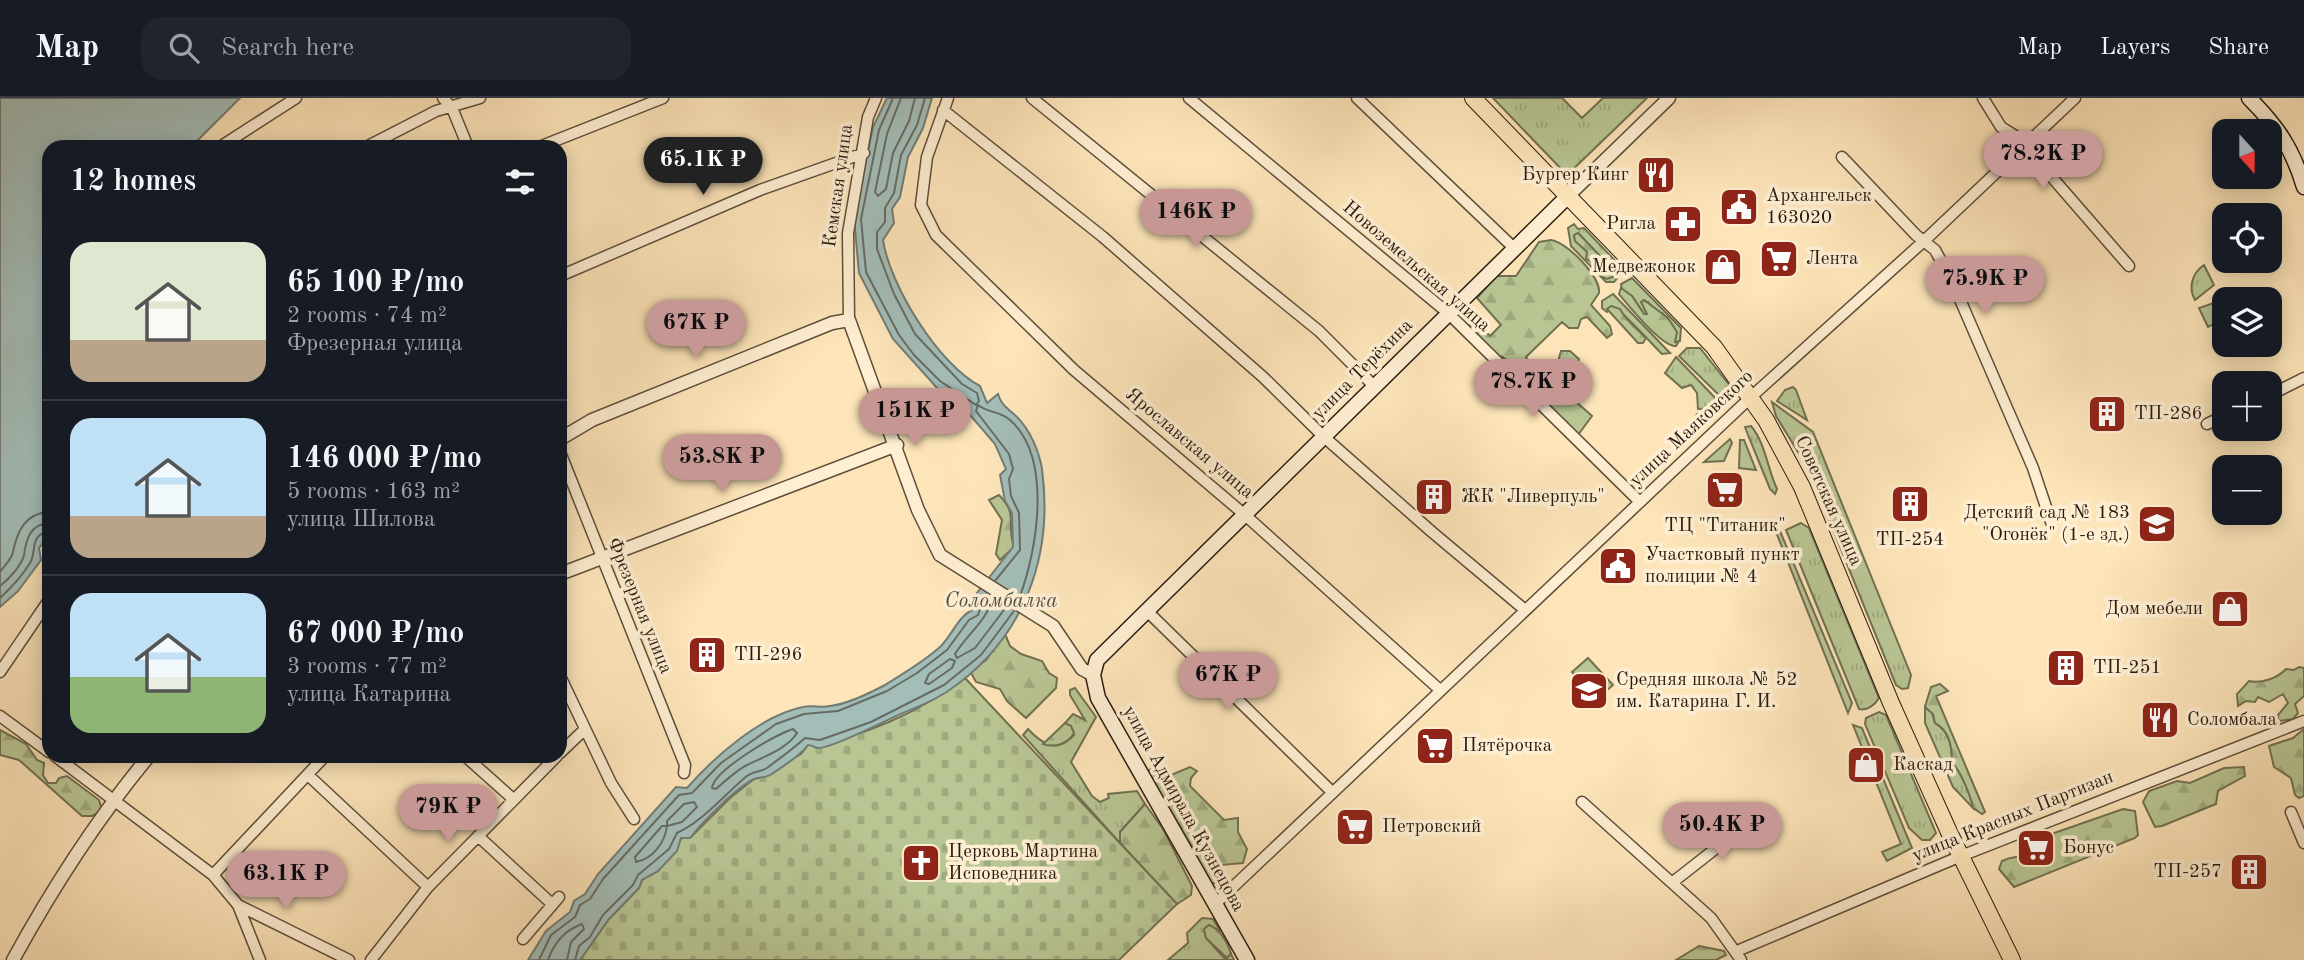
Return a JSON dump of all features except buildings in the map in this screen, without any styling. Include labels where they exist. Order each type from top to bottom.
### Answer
[{"type":"main road","name":"Советская улица","points":[[1474,98],[1714,347],[1751,397],[1802,486],[1891,703],[2011,960]]},
{"type":"main road","points":[[2249,98],[2285,138],[2304,187]]},
{"type":"main road","name":"улица Терёхина","points":[[1093,675],[1104,650],[1245,515],[1568,196]]},
{"type":"main road","name":"улица Адмирала Кузнецова","points":[[1093,675],[1098,698],[1247,960]]},
{"type":"street","points":[[231,140],[296,98]]},
{"type":"street","points":[[443,98],[452,108],[465,140]]},
{"type":"street","points":[[380,140],[436,111],[480,98]]},
{"type":"street","points":[[556,140],[663,98]]},
{"type":"street","name":"Кемская улица","points":[[876,98],[869,117],[848,233],[849,320],[897,445],[918,510],[940,555],[1043,618],[1061,636],[1082,669],[1093,675]]},
{"type":"street","points":[[948,98],[943,110],[1103,237],[1263,377],[1324,436],[1525,610]]},
{"type":"street","points":[[1032,98],[1319,331],[1374,386]]},
{"type":"street","name":"Новоземельская улица","points":[[1189,98],[1448,313],[1640,502]]},
{"type":"street","points":[[1357,98],[1514,248]]},
{"type":"street","name":"улица Терёхина","points":[[1568,196],[1668,98]]},
{"type":"street","points":[[1983,98],[2001,127],[2025,147],[2129,266]]},
{"type":"street","name":"улица Маяковского","points":[[1214,905],[1751,397],[1925,240],[2075,98]]},
{"type":"street","name":"Ярославская улица","points":[[943,110],[926,157],[921,205],[936,236],[1074,370],[1245,515],[1440,690]]},
{"type":"street","points":[[567,273],[760,190],[864,153]]},
{"type":"street","points":[[1843,157],[1916,235],[1935,250],[1952,281],[2039,482],[2051,522]]},
{"type":"street","points":[[567,435],[592,420],[832,323],[849,320]]},
{"type":"street","points":[[2282,389],[2304,378]]},
{"type":"street","points":[[2207,424],[2212,422]]},
{"type":"street","points":[[567,571],[897,445]]},
{"type":"street","name":"Фрезерная улица","points":[[567,466],[574,480],[577,500],[685,765],[684,773]]},
{"type":"street","points":[[0,672],[42,610]]},
{"type":"street","points":[[1146,610],[1332,792]]},
{"type":"street","points":[[567,691],[634,819]]},
{"type":"street","points":[[0,716],[42,747]]},
{"type":"street","name":"улица Красных Партизан","points":[[1739,956],[1961,856],[2304,721]]},
{"type":"street","points":[[567,746],[585,729]]},
{"type":"street","points":[[65,763],[213,875],[238,905],[260,960]]},
{"type":"street","points":[[13,960],[55,883],[114,798],[143,763]]},
{"type":"street","points":[[213,875],[319,763]]},
{"type":"street","points":[[473,763],[512,798]]},
{"type":"street","points":[[371,960],[428,887],[549,763]]},
{"type":"street","points":[[308,775],[428,887]]},
{"type":"street","points":[[1582,802],[1711,918],[1739,956]]},
{"type":"street","points":[[2291,812],[2304,843]]},
{"type":"street","points":[[1674,882],[1752,820]]},
{"type":"street","points":[[478,836],[555,901],[523,939]]},
{"type":"street","points":[[238,905],[349,960]]},
{"type":"green space","points":[[1493,98],[1562,98],[1582,118],[1603,98],[1647,98],[1567,175]]},
{"type":"green space","points":[[1574,224],[1578,229],[1584,228],[1624,270],[1614,282],[1606,282],[1571,246],[1568,228]],"holes":[[[1578,233],[1598,254],[1601,263],[1610,260],[1618,270],[1614,277],[1602,277],[1596,262],[1588,260],[1587,252],[1574,238]]]},
{"type":"green space","points":[[1578,233],[1601,257],[1601,263],[1609,260],[1619,271],[1618,275],[1607,279],[1602,277],[1596,262],[1586,259],[1587,252],[1575,241],[1574,235]]},
{"type":"green space","points":[[1551,240],[1574,253],[1595,278],[1599,293],[1591,305],[1610,326],[1612,334],[1607,338],[1587,317],[1581,319],[1578,328],[1569,328],[1562,322],[1526,357],[1532,367],[1520,373],[1503,357],[1497,356],[1469,327],[1472,322],[1477,323],[1490,336],[1501,325],[1477,298],[1496,276],[1516,276],[1539,242]]},
{"type":"green space","points":[[2204,265],[2214,285],[2195,300],[2192,281]]},
{"type":"green space","points":[[1632,278],[1681,328],[1680,341],[1675,342],[1675,329],[1662,313],[1657,313],[1648,302],[1642,302],[1647,314],[1644,314],[1632,296],[1622,290],[1621,284]]},
{"type":"green space","points":[[1621,288],[1632,296],[1644,314],[1647,314],[1641,302],[1644,300],[1668,318],[1677,332],[1676,346],[1662,340],[1646,325],[1619,294]]},
{"type":"green space","points":[[1613,294],[1670,353],[1662,354],[1614,307],[1607,312],[1602,308],[1602,301]]},
{"type":"green space","points":[[2212,303],[2212,325],[2208,327],[2199,308]]},
{"type":"green space","points":[[1611,306],[1620,309],[1646,338],[1643,343],[1638,343],[1607,309]]},
{"type":"green space","points":[[1687,348],[1700,348],[1734,391],[1726,402],[1679,356]]},
{"type":"green space","points":[[1561,351],[1570,351],[1579,359],[1578,364],[1556,384],[1592,416],[1578,435],[1529,386],[1534,375],[1543,374],[1553,379],[1561,371],[1557,365]]},
{"type":"green space","points":[[1676,357],[1722,405],[1699,427],[1694,421],[1697,414],[1712,411],[1712,408],[1698,409],[1697,393],[1691,385],[1682,388],[1665,373]]},
{"type":"green space","points":[[1793,387],[1807,420],[1777,401],[1785,390]]},
{"type":"green space","points":[[1772,402],[1813,432],[1911,675],[1908,688],[1902,689],[1896,685],[1809,470],[1776,416]]},
{"type":"green space","points":[[1751,426],[1763,448],[1777,489],[1775,494],[1770,489],[1745,427]]},
{"type":"green space","points":[[1730,439],[1732,443],[1724,461],[1704,462]]},
{"type":"green space","points":[[1740,440],[1744,440],[1756,470],[1739,468]]},
{"type":"green space","points":[[999,495],[1009,508],[1014,547],[1000,560],[996,554],[1002,520],[989,500]]},
{"type":"green space","points":[[1801,523],[1809,528],[1879,698],[1868,708],[1859,709],[1786,530]]},
{"type":"green space","points":[[1780,531],[1852,703],[1848,713],[1776,532]]},
{"type":"green space","points":[[1005,634],[1010,646],[1021,654],[1042,661],[1049,673],[1057,678],[1056,688],[1026,718],[1007,701],[1000,689],[976,682],[970,671],[986,660]]},
{"type":"green space","points":[[1588,658],[1613,685],[1597,699],[1572,672]]},
{"type":"green space","points":[[2304,668],[2304,696],[2295,704],[2298,713],[2293,719],[2278,721],[2278,715],[2288,703],[2283,694],[2269,702],[2258,697],[2255,702],[2246,701],[2238,706],[2237,694],[2249,681],[2269,680],[2286,669],[2294,670]]},
{"type":"green space","points":[[965,678],[1177,904],[1119,960],[580,960],[609,919],[639,888],[642,880],[658,871],[682,838],[690,838],[730,798],[754,779],[769,775],[801,754],[808,745],[850,736],[891,721],[930,701]]},
{"type":"green space","points":[[1940,684],[1948,691],[1936,696],[1985,812],[1982,814],[1973,808],[1965,784],[1952,763],[1951,745],[1947,735],[1925,707],[1931,687]]},
{"type":"green space","points":[[1075,688],[1096,717],[1071,762],[1092,796],[1100,802],[1109,798],[1108,794],[1137,791],[1145,804],[1120,832],[1120,843],[1023,735],[1028,729],[1050,745],[1068,741],[1074,735],[1065,723],[1073,714],[1085,720],[1070,695],[1070,690]]},
{"type":"green space","points":[[1925,707],[1947,735],[1952,763],[1965,784],[1973,808],[1953,787],[1925,723]]},
{"type":"green space","points":[[1879,712],[1886,715],[1936,833],[1930,840],[1922,840],[1909,828],[1865,724],[1866,718]]},
{"type":"green space","points":[[1065,723],[1071,726],[1074,733],[1068,740],[1056,745],[1043,744]]},
{"type":"green space","points":[[1853,725],[1862,728],[1912,848],[1887,861],[1882,852],[1901,844]]},
{"type":"green space","points":[[2304,729],[2304,796],[2299,798],[2295,795],[2291,778],[2274,767],[2269,746],[2293,738]]},
{"type":"green space","points":[[0,730],[26,744],[37,760],[44,763],[43,775],[48,783],[56,783],[59,778],[67,776],[99,800],[102,810],[92,816],[82,816],[19,760],[0,755]]},
{"type":"green space","points":[[1190,767],[1197,771],[1191,778],[1190,786],[1224,820],[1238,818],[1238,832],[1247,849],[1243,863],[1220,865],[1224,874],[1217,883],[1210,883],[1197,865],[1193,849],[1147,771],[1152,769],[1164,778]]},
{"type":"green space","points":[[2244,767],[2245,776],[2218,791],[2216,804],[2155,827],[2143,802],[2149,791],[2177,781],[2190,783],[2224,768]]},
{"type":"green space","points":[[1145,804],[1163,829],[1192,886],[1191,895],[1177,904],[1120,843],[1120,832]]},
{"type":"green space","points":[[2123,809],[2135,811],[2138,835],[2135,838],[2014,887],[1999,869],[2002,861],[2009,858],[2045,853],[2054,833]]},
{"type":"green space","points":[[1202,918],[1213,919],[1220,931],[1204,930],[1206,938],[1225,959],[1231,954],[1234,960],[1168,960],[1188,943],[1187,933]]},
{"type":"green space","points":[[1209,925],[1225,940],[1231,953],[1227,958],[1206,938],[1204,929]]},
{"type":"green space","points":[[1699,946],[1724,951],[1726,955],[1716,960],[1676,960]]},
{"type":"water","points":[[0,98],[240,98],[198,140],[42,140],[41,560],[18,591],[0,607]]},
{"type":"water","name":"Соломбалка","points":[[887,98],[932,98],[923,128],[908,157],[900,197],[892,209],[894,223],[883,240],[895,279],[933,343],[964,376],[980,386],[987,403],[998,394],[1003,405],[1026,428],[1039,455],[1044,502],[1043,534],[1028,594],[1014,622],[996,647],[948,691],[857,735],[824,747],[808,745],[770,775],[747,783],[720,806],[690,838],[681,838],[677,851],[658,871],[642,880],[639,888],[609,919],[580,960],[528,960],[546,931],[570,912],[574,901],[585,894],[598,874],[676,787],[687,788],[740,738],[787,711],[810,706],[827,707],[851,701],[885,685],[921,662],[941,646],[963,617],[972,610],[977,593],[1013,547],[1012,513],[1005,501],[1000,475],[1006,469],[995,444],[970,415],[966,405],[937,388],[893,339],[859,273],[854,218],[873,127]]},
{"type":"place","name":"Бургер Кинг","points":[[1656,175]]},
{"type":"place","name":"Архангельск 163020","points":[[1739,207]]},
{"type":"place","name":"Ригла","points":[[1683,224]]},
{"type":"place","name":"Лента","points":[[1779,259]]},
{"type":"place","name":"Медвежонок","points":[[1723,267]]},
{"type":"place","name":"ТП-286","points":[[2107,414]]},
{"type":"place","name":"ТЦ \"Титаник\"","points":[[1725,490]]},
{"type":"place","name":"ЖК \"Ливерпуль\"","points":[[1434,497]]},
{"type":"place","name":"ТП-254","points":[[1910,504]]},
{"type":"place","name":"Детский сад № 183 \"Огонёк\" (1-е зд.)","points":[[2157,524]]},
{"type":"place","name":"Участковый пункт полиции № 4","points":[[1618,566]]},
{"type":"place","name":"Дом мебели","points":[[2230,609]]},
{"type":"place","name":"ТП-296","points":[[707,655]]},
{"type":"place","name":"ТП-251","points":[[2066,668]]},
{"type":"place","name":"Средняя школа № 52 им. Катарина Г. И.","points":[[1589,691]]},
{"type":"place","name":"Соломбала","points":[[2160,720]]},
{"type":"place","name":"Пятёрочка","points":[[1435,746]]},
{"type":"place","name":"Каскад","points":[[1866,765]]},
{"type":"place","name":"Петровский","points":[[1355,827]]},
{"type":"place","name":"Бонус","points":[[2036,848]]},
{"type":"place","name":"Церковь Мартина Исповедника","points":[[921,863]]},
{"type":"place","name":"ТП-257","points":[[2249,872]]}]
